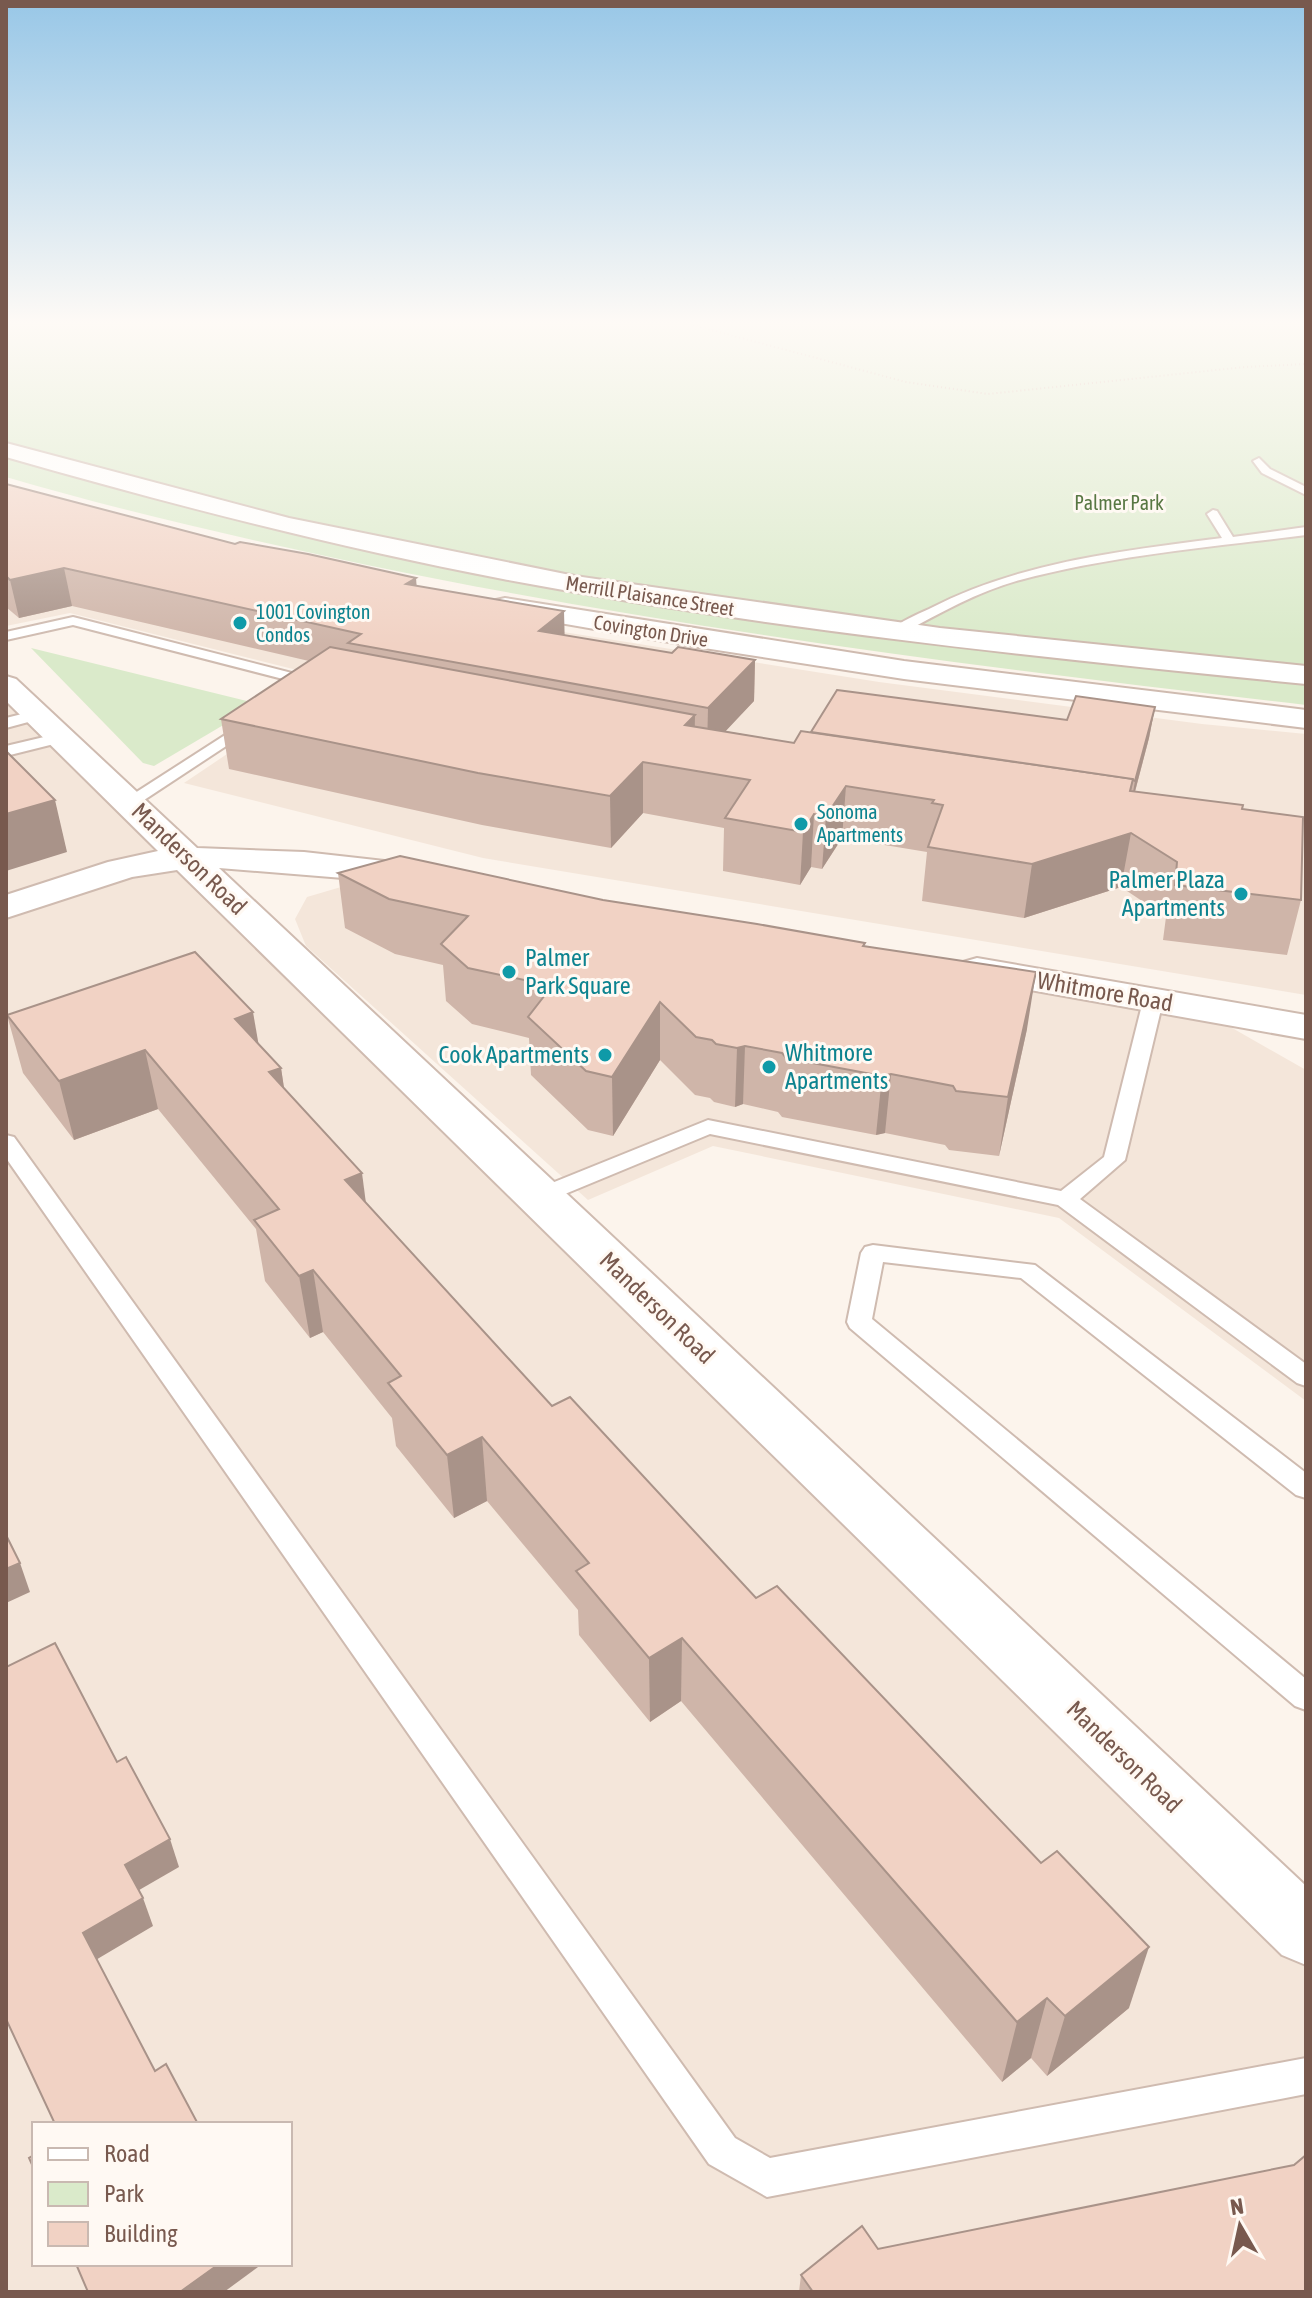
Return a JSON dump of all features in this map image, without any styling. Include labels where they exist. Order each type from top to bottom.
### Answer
[{"type":"street","name":"Merrill Plaisance Street","points":[[6,450],[153,493],[456,562],[680,601],[898,630],[1306,675]]},
{"type":"street","name":"Covington Drive","points":[[481,601],[847,662],[1306,719]]},
{"type":"street","name":"Manderson Road","points":[[28,715],[189,858],[1306,1932]]},
{"type":"street","points":[[6,907],[138,866],[189,858],[323,865],[457,878]]},
{"type":"street","name":"Whitmore Road","points":[[947,966],[1288,1025],[1306,1043]]},
{"type":"lane","points":[[1259,461],[1266,471],[1306,492]]},
{"type":"lane","points":[[1213,514],[1229,540]]},
{"type":"lane","points":[[898,630],[956,600],[1015,577],[1123,555],[1306,531]]},
{"type":"lane","points":[[6,636],[73,621],[322,685],[289,700]]},
{"type":"lane","points":[[6,751],[28,715]]},
{"type":"lane","points":[[129,802],[263,716]]},
{"type":"lane","points":[[1065,1199],[1114,1160],[1153,1001]]},
{"type":"lane","points":[[540,1196],[708,1127],[1065,1199],[1306,1377]]},
{"type":"lane","points":[[6,1142],[722,2151],[767,2178],[1306,2076]]},
{"type":"lane","points":[[1306,1488],[1027,1271],[873,1253],[859,1322],[1306,1697]]},
{"type":"shaded area","points":[[6,496],[507,623],[879,682],[1202,724],[1306,734],[1306,995],[483,858],[184,783],[337,680],[70,613],[6,626]]},
{"type":"shaded area","points":[[6,700],[1306,1964],[1306,2292],[6,2292]]},
{"type":"shaded area","points":[[375,877],[1220,1021],[1306,1070],[1306,1401],[1059,1218],[713,1146],[588,1200],[306,946],[295,919],[307,897]]},
{"type":"green space","name":"Palmer Park","points":[[6,431],[1306,431],[1306,705],[952,662],[601,609],[276,545],[6,477]]},
{"type":"green space","points":[[31,648],[259,704],[154,766],[143,763]]},
{"type":"building","points":[[6,484],[235,544],[240,542],[308,554],[416,578],[406,584],[564,611],[539,631],[672,653],[678,647],[755,660],[708,708],[348,643],[361,634],[64,568],[10,580],[6,576]]},
{"type":"building","points":[[330,647],[695,715],[685,725],[794,743],[801,731],[1133,779],[1130,791],[1243,805],[1242,809],[1303,817],[1301,900],[1175,885],[1177,862],[1131,833],[1032,864],[928,847],[943,805],[932,803],[934,800],[846,786],[826,816],[814,814],[803,832],[725,818],[750,780],[643,762],[610,796],[478,773],[221,719]]},
{"type":"building","points":[[837,690],[1067,720],[1076,696],[1155,707],[1135,781],[811,732]]},
{"type":"building","points":[[6,751],[55,800],[6,814]]},
{"type":"building","points":[[400,856],[603,900],[865,943],[863,946],[1036,972],[1008,1097],[956,1091],[953,1086],[786,1058],[782,1053],[745,1046],[737,1048],[716,1044],[712,1040],[696,1037],[660,1002],[612,1077],[586,1071],[528,1017],[552,986],[468,968],[441,944],[468,916],[389,899],[338,873]]},
{"type":"building","points":[[195,952],[253,1012],[235,1019],[281,1068],[269,1072],[362,1173],[345,1180],[552,1406],[570,1397],[756,1598],[777,1586],[1041,1863],[1057,1851],[1149,1947],[1065,2016],[1047,1998],[1017,2022],[682,1638],[649,1658],[576,1571],[589,1563],[482,1437],[447,1455],[388,1383],[401,1376],[313,1270],[299,1276],[254,1220],[279,1209],[145,1050],[59,1081],[7,1015]]},
{"type":"building","points":[[6,1535],[20,1563],[6,1569]]},
{"type":"building","points":[[55,1643],[117,1762],[126,1757],[170,1839],[125,1865],[143,1898],[83,1933],[155,2071],[166,2064],[197,2122],[54,2122],[6,2019],[6,1667]]},
{"type":"building","points":[[1306,2155],[1306,2292],[813,2292],[801,2275],[862,2226],[878,2249],[1294,2165]]},
{"type":"building","points":[[77,2266],[216,2266],[180,2292],[88,2292]]},
{"type":"place","name":"1001 Covington Condos","points":[[240,623]]},
{"type":"place","name":"Sonoma Apartments","points":[[801,824]]},
{"type":"place","name":"Palmer Plaza Apartments","points":[[1241,894]]},
{"type":"place","name":"Palmer Park Square","points":[[509,972]]},
{"type":"place","name":"Cook Apartments","points":[[605,1055]]},
{"type":"place","name":"Whitmore Apartments","points":[[769,1067]]}]
